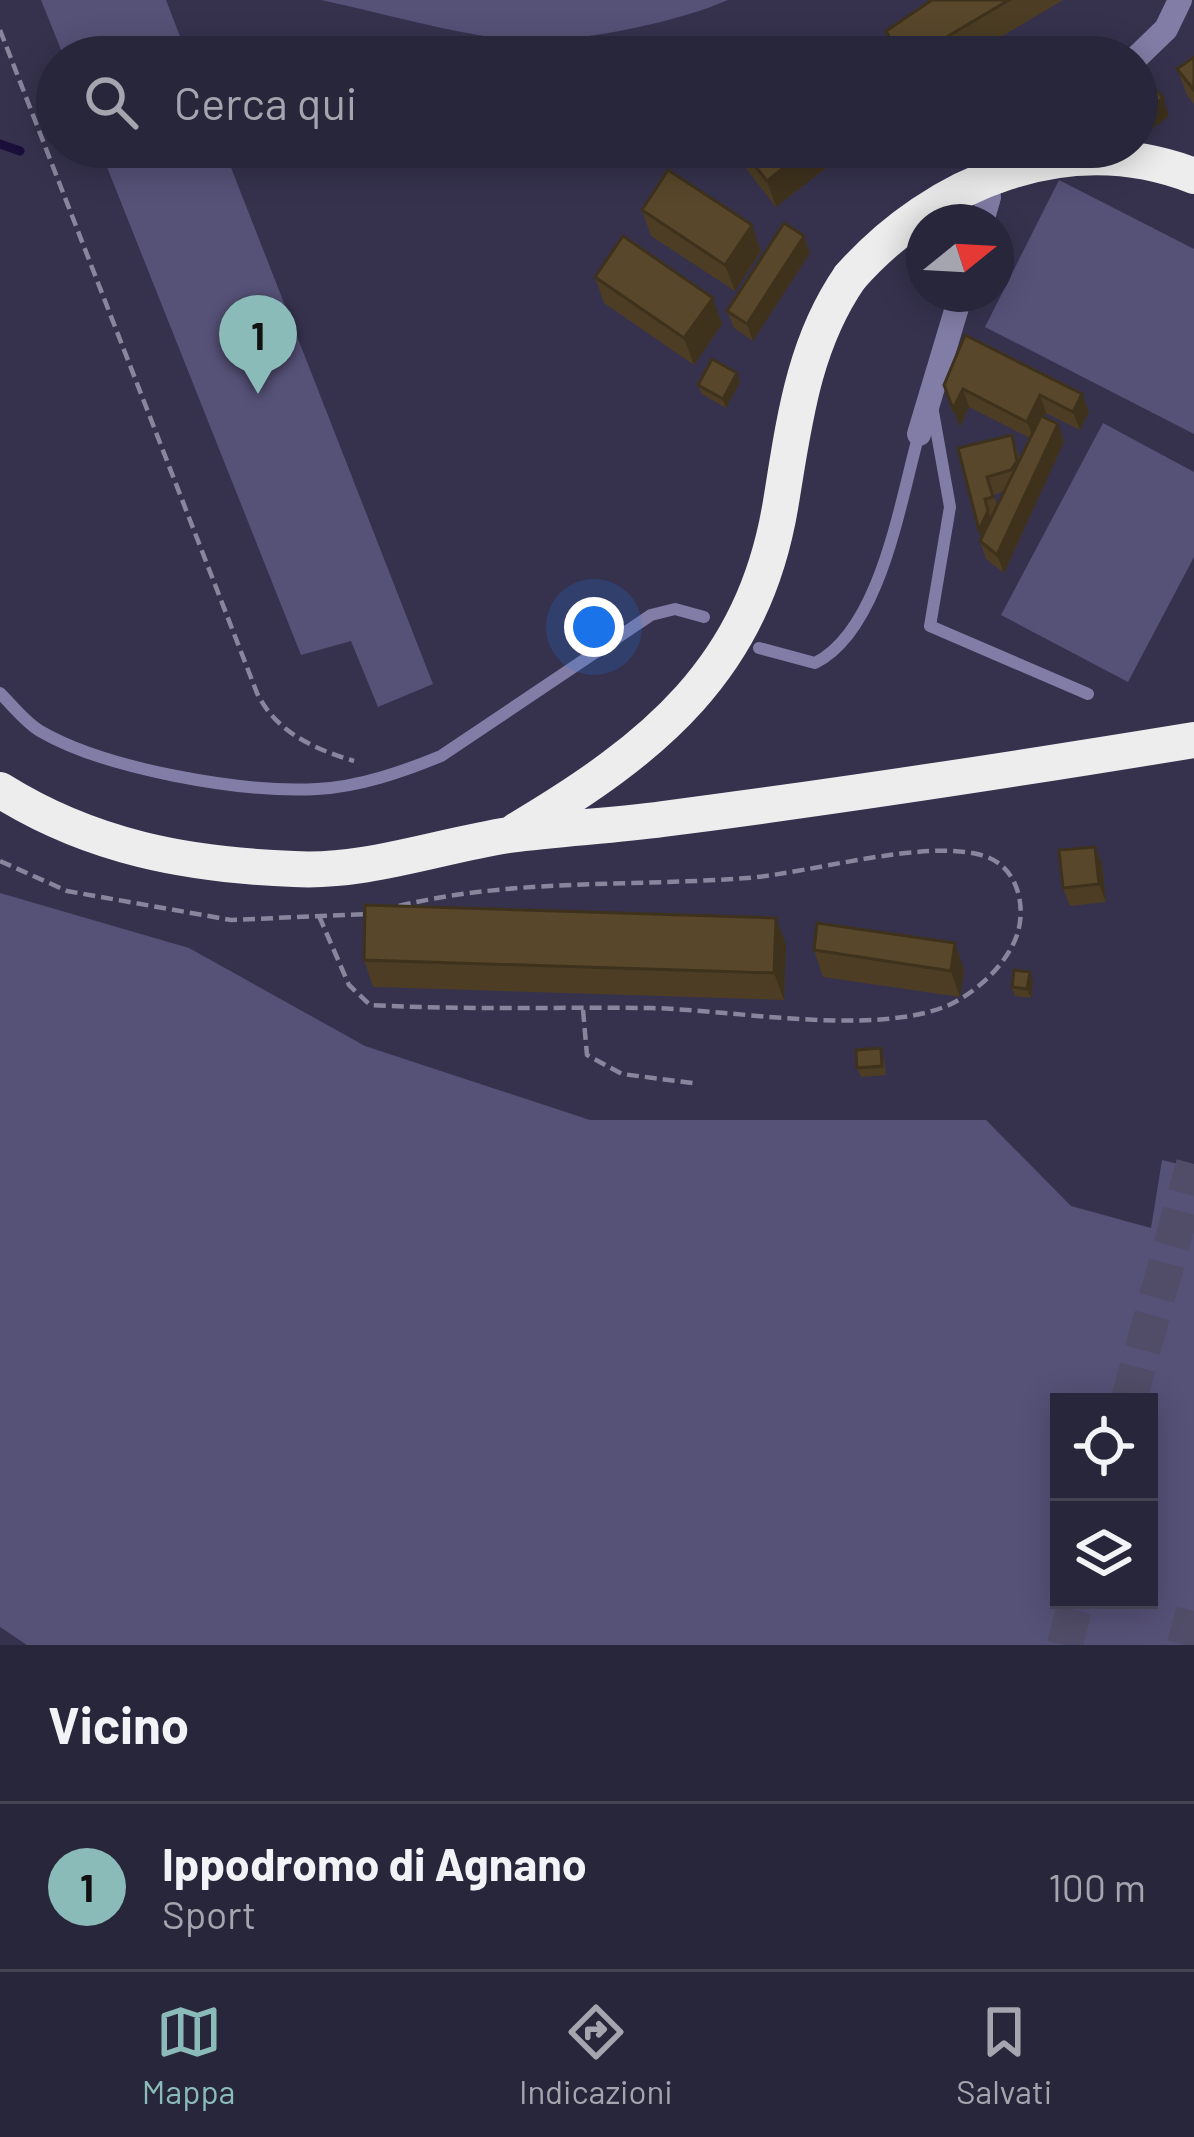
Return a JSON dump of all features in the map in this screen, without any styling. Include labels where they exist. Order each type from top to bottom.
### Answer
[{"type":"highway","points":[[509,835],[610,774],[710,678],[723,657],[776,530],[809,357],[850,278],[928,209],[988,176],[1027,168]]},
{"type":"highway","points":[[1158,168],[1194,176]]},
{"type":"highway","points":[[0,790],[78,833],[173,860],[333,868],[509,835],[954,779],[1194,740]]},
{"type":"street","points":[[1158,37],[1184,4]]},
{"type":"street","points":[[919,434],[956,312]]},
{"type":"lane","points":[[930,398],[950,507],[930,626],[1088,694]]},
{"type":"lane","points":[[759,648],[815,664],[847,638],[867,607],[919,434]]},
{"type":"lane","points":[[0,692],[38,730],[209,783],[318,790],[404,771],[472,739],[652,615],[675,609],[704,617]]},
{"type":"path","points":[[0,30],[36,122]]},
{"type":"path","points":[[54,168],[266,711],[298,739],[332,754],[404,771]]},
{"type":"path","points":[[319,916],[349,985],[370,1005],[881,1021],[949,1005],[984,981],[1011,951],[1025,913],[1013,878],[984,855],[926,853],[749,878],[452,893],[389,909]]},
{"type":"path","points":[[0,861],[67,891],[230,920],[369,914]]},
{"type":"path","points":[[583,1010],[587,1055],[622,1074],[692,1083]]},
{"type":"shaded area","points":[[41,0],[166,0],[180,36],[56,36]]},
{"type":"shaded area","points":[[321,0],[728,0],[678,17],[586,36],[485,36]]},
{"type":"shaded area","points":[[107,168],[231,168],[433,684],[378,707],[351,641],[301,655]]},
{"type":"shaded area","points":[[1059,180],[1194,249],[1194,434],[985,327],[993,312],[1014,312],[1014,269]]},
{"type":"shaded area","points":[[1103,423],[1194,472],[1194,557],[1128,682],[1001,615]]},
{"type":"shaded area","points":[[0,893],[189,948],[365,1046],[590,1120],[986,1120],[1071,1206],[1151,1228],[1162,1160],[1194,1168],[1194,1645],[27,1645],[0,1627]]},
{"type":"building","points":[[932,0],[1009,0],[948,36],[889,36],[886,31]]},
{"type":"building","points":[[1194,57],[1194,90],[1177,69]]},
{"type":"building","points":[[757,168],[783,168],[767,181]]},
{"type":"building","points":[[668,170],[752,225],[725,265],[642,210]]},
{"type":"building","points":[[784,223],[804,236],[747,324],[727,311]]},
{"type":"building","points":[[623,236],[713,298],[684,338],[595,277]]},
{"type":"building","points":[[965,335],[1082,394],[1073,412],[1040,395],[1027,422],[963,389],[953,409],[944,385]]},
{"type":"building","points":[[712,359],[737,373],[723,399],[698,385]]},
{"type":"building","points":[[1041,416],[1058,424],[997,555],[980,541]]},
{"type":"building","points":[[1012,435],[1017,461],[1011,470],[987,477],[993,497],[985,499],[988,511],[979,530],[958,448]]},
{"type":"building","points":[[1095,847],[1099,884],[1063,888],[1059,850]]},
{"type":"building","points":[[365,905],[776,918],[774,973],[364,960]]},
{"type":"building","points":[[817,923],[955,943],[951,971],[814,950]]},
{"type":"building","points":[[1014,970],[1030,972],[1027,989],[1012,987]]},
{"type":"building","points":[[881,1048],[882,1066],[857,1068],[856,1050]]},
{"type":"waterway","points":[[0,144],[20,151]]},
{"type":"tunnel","points":[[1130,1393],[1194,1164]]},
{"type":"tunnel","points":[[1065,1645],[1074,1609]]},
{"type":"tunnel","points":[[1185,1645],[1194,1611]]},
{"type":"place","name":"Ippodromo di Agnano","points":[[258,394]]}]
